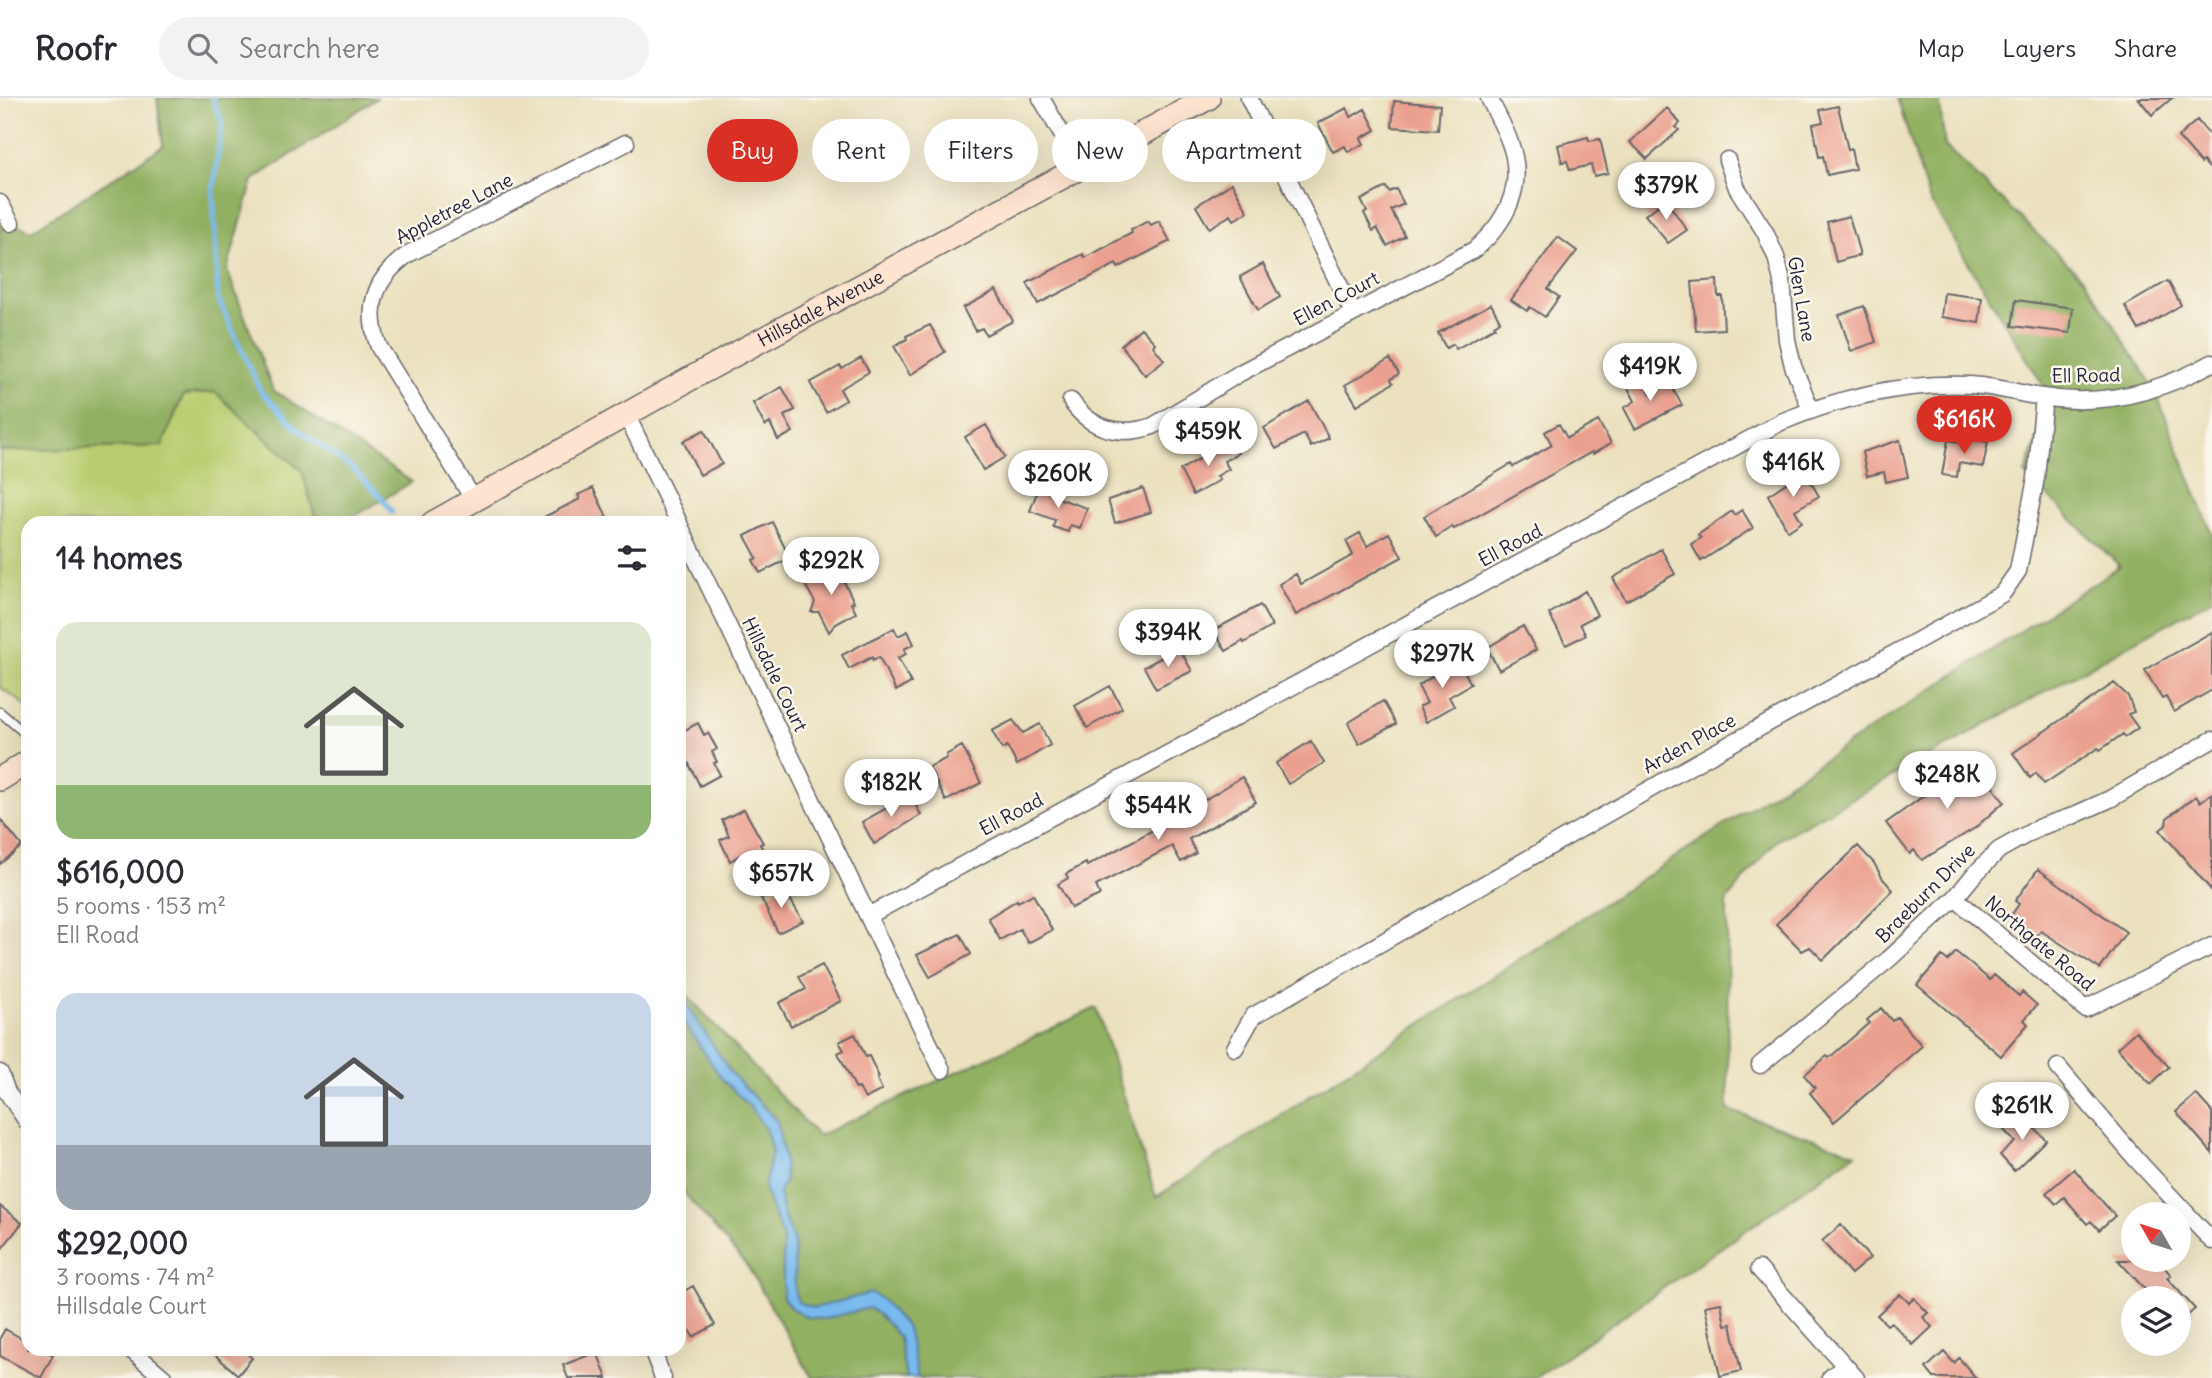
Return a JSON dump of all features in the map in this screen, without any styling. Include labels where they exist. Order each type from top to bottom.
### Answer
[{"type":"street","points":[[1041,98],[1053,119]]},
{"type":"street","name":"Hillsdale Avenue","points":[[1148,130],[1208,98]]},
{"type":"street","points":[[1249,98],[1353,313]]},
{"type":"street","name":"Ellen Court","points":[[1071,401],[1086,418],[1101,427],[1119,432],[1138,431],[1153,426],[1240,373],[1474,250],[1491,235],[1503,219],[1515,182],[1511,144],[1489,98]]},
{"type":"street","name":"Appletree Lane","points":[[474,500],[379,347],[372,315],[375,296],[383,278],[394,264],[410,253],[626,143]]},
{"type":"street","name":"Glen Lane","points":[[1727,160],[1737,188],[1765,232],[1776,257],[1782,281],[1790,353],[1811,410]]},
{"type":"street","name":"Hillsdale Avenue","points":[[445,516],[1052,181]]},
{"type":"street","points":[[0,203],[11,223]]},
{"type":"street","name":"Ell Road","points":[[867,916],[1769,429],[1811,410],[1846,398],[1927,385],[1993,387],[2074,400],[2109,399],[2145,392],[2185,379],[2212,363]]},
{"type":"street","name":"Arden Place","points":[[1235,1048],[1252,1016],[1694,764],[2002,594],[2018,572],[2036,478],[2043,397]]},
{"type":"street","name":"Hillsdale Court","points":[[626,414],[676,516]]},
{"type":"street","name":"Hillsdale Court","points":[[686,538],[942,1070]]},
{"type":"street","name":"Braeburn Drive","points":[[1760,1065],[1889,959],[1955,898],[1999,850],[2040,827],[2110,799],[2212,740]]},
{"type":"street","points":[[0,779],[21,766]]},
{"type":"street","name":"Northgate Road","points":[[1955,898],[2085,1009],[2212,946]]},
{"type":"street","points":[[2058,1067],[2136,1159],[2212,1241]]},
{"type":"street","points":[[0,1073],[7,1092],[21,1113]]},
{"type":"street","points":[[1759,1269],[1851,1372],[1830,1378]]},
{"type":"street","points":[[138,1356],[164,1378]]},
{"type":"street","points":[[655,1356],[663,1378]]},
{"type":"lane","points":[[0,712],[21,730]]},
{"type":"green space","points":[[157,98],[377,98],[253,180],[227,270],[273,390],[412,482],[355,516],[315,516],[302,471],[215,392],[183,395],[162,446],[0,451],[0,218],[31,231],[163,146]]},
{"type":"green space","points":[[1897,98],[1939,98],[1945,146],[2084,279],[2154,388],[2212,534],[2212,599],[1776,841],[1727,900],[1728,1110],[1856,1153],[1535,1378],[812,1378],[748,1267],[686,1195],[686,994],[818,1136],[1096,1008],[1156,1197],[2120,566],[2025,474],[2051,398],[1929,199]]},
{"type":"green space","points":[[215,392],[302,471],[315,516],[21,516],[21,702],[0,687],[0,451],[162,446],[183,395]]},
{"type":"water","points":[[686,1004],[731,1073],[777,1121],[784,1157],[785,1181],[779,1192],[783,1215],[794,1242],[795,1293],[798,1302],[814,1308],[871,1293],[882,1300],[907,1328],[918,1378],[906,1378],[899,1337],[869,1308],[824,1319],[807,1317],[791,1308],[783,1298],[783,1238],[764,1188],[772,1152],[766,1130],[750,1107],[722,1079],[686,1025]]},
{"type":"building","points":[[2138,98],[2172,98],[2152,115]]},
{"type":"building","points":[[1394,101],[1440,105],[1438,130],[1392,127]]},
{"type":"building","points":[[1838,106],[1855,169],[1827,175],[1823,156],[1819,157],[1813,124],[1823,122],[1820,110]]},
{"type":"building","points":[[1347,108],[1351,117],[1365,109],[1376,130],[1361,138],[1364,144],[1348,152],[1345,146],[1333,152],[1326,138],[1326,119]]},
{"type":"building","points":[[1667,108],[1680,123],[1676,127],[1679,130],[1647,159],[1630,142]]},
{"type":"building","points":[[2197,120],[2212,138],[2212,171],[2203,161],[2201,163],[2178,137]]},
{"type":"building","points":[[1588,137],[1589,141],[1600,139],[1608,173],[1594,176],[1591,165],[1570,170],[1567,161],[1562,162],[1558,145]]},
{"type":"building","points":[[1232,183],[1248,212],[1234,220],[1231,215],[1209,228],[1196,206]]},
{"type":"building","points":[[1386,187],[1389,192],[1396,189],[1404,204],[1391,210],[1405,236],[1387,246],[1377,228],[1373,231],[1361,200]]},
{"type":"building","points":[[1666,200],[1687,230],[1668,243],[1645,215]]},
{"type":"building","points":[[1849,216],[1860,255],[1836,262],[1827,222]]},
{"type":"building","points":[[1148,221],[1151,225],[1159,221],[1170,241],[1118,268],[1116,264],[1038,304],[1027,283],[1083,254],[1085,258],[1132,233],[1131,230]]},
{"type":"building","points":[[1558,237],[1577,251],[1548,289],[1559,297],[1545,317],[1530,307],[1527,311],[1511,300]]},
{"type":"building","points":[[1263,264],[1280,297],[1258,310],[1240,277]]},
{"type":"building","points":[[1717,280],[1718,296],[1722,296],[1724,329],[1696,331],[1692,282]]},
{"type":"building","points":[[2168,281],[2181,305],[2139,330],[2125,306]]},
{"type":"building","points":[[996,290],[1013,321],[986,335],[982,328],[975,331],[963,308]]},
{"type":"building","points":[[1944,293],[1982,298],[1979,323],[1941,317]]},
{"type":"building","points":[[2016,300],[2073,308],[2070,333],[2012,326]]},
{"type":"building","points":[[1491,304],[1500,321],[1495,327],[1456,349],[1453,344],[1446,348],[1438,333]]},
{"type":"building","points":[[1864,306],[1876,342],[1851,351],[1839,315]]},
{"type":"building","points":[[930,325],[945,352],[910,375],[894,346],[907,339],[906,336]]},
{"type":"building","points":[[1141,328],[1155,343],[1153,346],[1164,360],[1145,375],[1121,345]]},
{"type":"building","points":[[861,358],[869,372],[840,389],[846,400],[826,412],[810,383]]},
{"type":"building","points":[[1390,359],[1399,374],[1391,379],[1393,383],[1357,405],[1345,385]]},
{"type":"building","points":[[1642,378],[1651,394],[1670,384],[1682,405],[1635,429],[1624,408],[1635,401],[1627,386]]},
{"type":"building","points":[[782,387],[795,410],[784,416],[793,432],[778,440],[770,423],[765,426],[753,403]]},
{"type":"building","points":[[1309,401],[1329,438],[1311,447],[1304,434],[1276,449],[1264,428]]},
{"type":"building","points":[[1598,421],[1611,443],[1436,537],[1424,516],[1511,464],[1513,467],[1552,445],[1545,432],[1559,424],[1567,438]]},
{"type":"building","points":[[986,425],[1005,457],[983,470],[965,437]]},
{"type":"building","points":[[704,430],[722,464],[700,475],[683,441]]},
{"type":"building","points":[[1967,439],[1988,442],[1983,467],[1959,463],[1957,477],[1942,475],[1948,440],[1966,443]]},
{"type":"building","points":[[1900,440],[1908,477],[1886,482],[1884,472],[1867,476],[1862,452]]},
{"type":"building","points":[[1231,441],[1238,453],[1224,461],[1229,469],[1217,476],[1220,480],[1193,495],[1180,470]]},
{"type":"building","points":[[1804,471],[1819,496],[1795,510],[1802,522],[1788,531],[1768,495]]},
{"type":"building","points":[[1039,487],[1053,492],[1052,496],[1087,508],[1080,528],[1070,525],[1068,532],[1053,527],[1055,520],[1030,511]]},
{"type":"building","points":[[593,488],[607,516],[546,516],[580,499],[578,495]]},
{"type":"building","points":[[1143,488],[1151,512],[1115,523],[1108,500]]},
{"type":"building","points":[[1742,510],[1753,528],[1701,561],[1691,544],[1701,538],[1698,535],[1732,511],[1734,515]]},
{"type":"building","points":[[772,522],[790,558],[760,573],[753,560],[757,558],[745,536]]},
{"type":"building","points":[[1360,533],[1367,546],[1389,533],[1402,557],[1296,615],[1279,584],[1296,574],[1301,584],[1353,555],[1346,541]]},
{"type":"building","points":[[1661,549],[1675,574],[1626,601],[1613,578]]},
{"type":"building","points":[[832,566],[838,569],[854,602],[851,603],[856,613],[836,624],[829,632],[819,612],[811,612],[815,602],[804,583]]},
{"type":"building","points":[[1585,591],[1597,615],[1580,624],[1586,635],[1566,645],[1549,614]]},
{"type":"building","points":[[1260,605],[1272,626],[1226,651],[1214,630]]},
{"type":"building","points":[[1523,626],[1536,650],[1499,670],[1487,648]]},
{"type":"building","points":[[894,628],[898,636],[908,631],[914,644],[904,649],[906,654],[898,658],[911,683],[896,691],[879,657],[873,660],[872,657],[849,669],[842,655]]},
{"type":"building","points":[[2212,632],[2212,690],[2174,712],[2166,697],[2162,699],[2145,670]]},
{"type":"building","points":[[1179,648],[1192,671],[1156,689],[1144,667]]},
{"type":"building","points":[[1452,663],[1455,666],[1460,663],[1471,684],[1449,697],[1454,706],[1426,722],[1419,707],[1427,703],[1418,686]]},
{"type":"building","points":[[2114,683],[2128,696],[2134,712],[2128,714],[2138,728],[2125,737],[2123,734],[2100,750],[2098,748],[2044,784],[2036,773],[2030,778],[2013,753]]},
{"type":"building","points":[[1110,686],[1122,708],[1087,728],[1075,706]]},
{"type":"building","points":[[1383,701],[1396,724],[1359,744],[1348,723]]},
{"type":"building","points":[[1013,720],[1023,733],[1040,724],[1050,745],[1017,765],[1007,746],[1002,749],[992,731]]},
{"type":"building","points":[[698,723],[704,735],[708,733],[717,749],[712,752],[720,775],[700,786],[686,758],[686,729]]},
{"type":"building","points":[[1311,741],[1324,763],[1288,784],[1276,763]]},
{"type":"building","points":[[962,746],[981,783],[946,801],[929,767]]},
{"type":"building","points":[[1975,759],[1989,772],[1995,790],[2004,802],[1975,828],[1922,860],[1914,850],[1910,854],[1886,823]]},
{"type":"building","points":[[1242,777],[1256,802],[1189,839],[1196,853],[1181,862],[1172,846],[1096,886],[1100,895],[1071,908],[1058,884],[1068,878],[1066,874],[1086,863],[1087,866],[1177,817]]},
{"type":"building","points":[[2212,793],[2212,891],[2160,830],[2166,825],[2167,818],[2196,796],[2200,802]]},
{"type":"building","points":[[910,795],[921,815],[874,844],[862,822]]},
{"type":"building","points":[[744,809],[763,843],[760,844],[765,854],[743,865],[739,856],[730,861],[720,840],[729,836],[722,820]]},
{"type":"building","points":[[0,819],[21,847],[0,864]]},
{"type":"building","points":[[1858,846],[1893,890],[1823,960],[1810,947],[1802,951],[1776,924]]},
{"type":"building","points":[[2038,869],[2126,932],[2100,969],[2041,931],[2037,936],[2010,917],[2019,904],[2015,901]]},
{"type":"building","points":[[783,887],[803,921],[778,933],[761,898]]},
{"type":"building","points":[[1033,894],[1052,930],[1028,943],[1020,929],[1000,940],[988,918],[1017,900],[1018,902]]},
{"type":"building","points":[[960,934],[971,954],[930,977],[917,955]]},
{"type":"building","points":[[1956,952],[1990,980],[1994,975],[2019,996],[2022,992],[2037,1005],[2024,1020],[2028,1024],[2001,1056],[1917,985],[1942,956],[1948,961]]},
{"type":"building","points":[[822,965],[841,1001],[791,1026],[779,1003],[806,989],[799,977]]},
{"type":"building","points":[[1881,1008],[1892,1021],[1897,1017],[1922,1046],[1834,1122],[1810,1093],[1815,1088],[1804,1075],[1827,1056],[1829,1058],[1869,1023],[1867,1020]]},
{"type":"building","points":[[2136,1031],[2169,1067],[2151,1084],[2117,1048]]},
{"type":"building","points":[[855,1034],[866,1057],[869,1056],[882,1090],[865,1099],[859,1088],[856,1089],[838,1053],[844,1050],[839,1042]]},
{"type":"building","points":[[2196,1094],[2212,1112],[2212,1153],[2176,1112]]},
{"type":"building","points":[[2021,1114],[2046,1140],[2014,1171],[2000,1155],[2015,1142],[2004,1130]]},
{"type":"building","points":[[2074,1169],[2115,1216],[2099,1230],[2091,1221],[2087,1224],[2064,1197],[2056,1204],[2046,1193]]},
{"type":"building","points":[[0,1206],[21,1224],[0,1251]]},
{"type":"building","points":[[1841,1225],[1870,1258],[1851,1274],[1822,1241]]},
{"type":"building","points":[[2129,1272],[2168,1272],[2171,1275],[2167,1278],[2174,1286],[2142,1286]]},
{"type":"building","points":[[693,1286],[715,1325],[693,1337],[686,1324],[686,1290]]},
{"type":"building","points":[[1900,1294],[1909,1303],[1914,1298],[1928,1313],[1923,1317],[1932,1327],[1913,1345],[1891,1322],[1887,1325],[1877,1315]]},
{"type":"building","points":[[1721,1303],[1725,1325],[1731,1324],[1741,1371],[1720,1376],[1705,1306]]},
{"type":"building","points":[[5,1329],[21,1338],[21,1356],[52,1356],[41,1378],[0,1356],[0,1338]]},
{"type":"building","points":[[1944,1352],[1954,1363],[1959,1358],[1976,1378],[1934,1378],[1926,1368]]},
{"type":"building","points":[[216,1356],[250,1356],[252,1358],[238,1375]]},
{"type":"building","points":[[587,1356],[599,1356],[607,1378],[568,1378],[563,1365]]},
{"type":"waterway","points":[[212,98],[222,122],[213,192],[218,299],[261,392],[300,431],[352,468],[392,512]]}]
